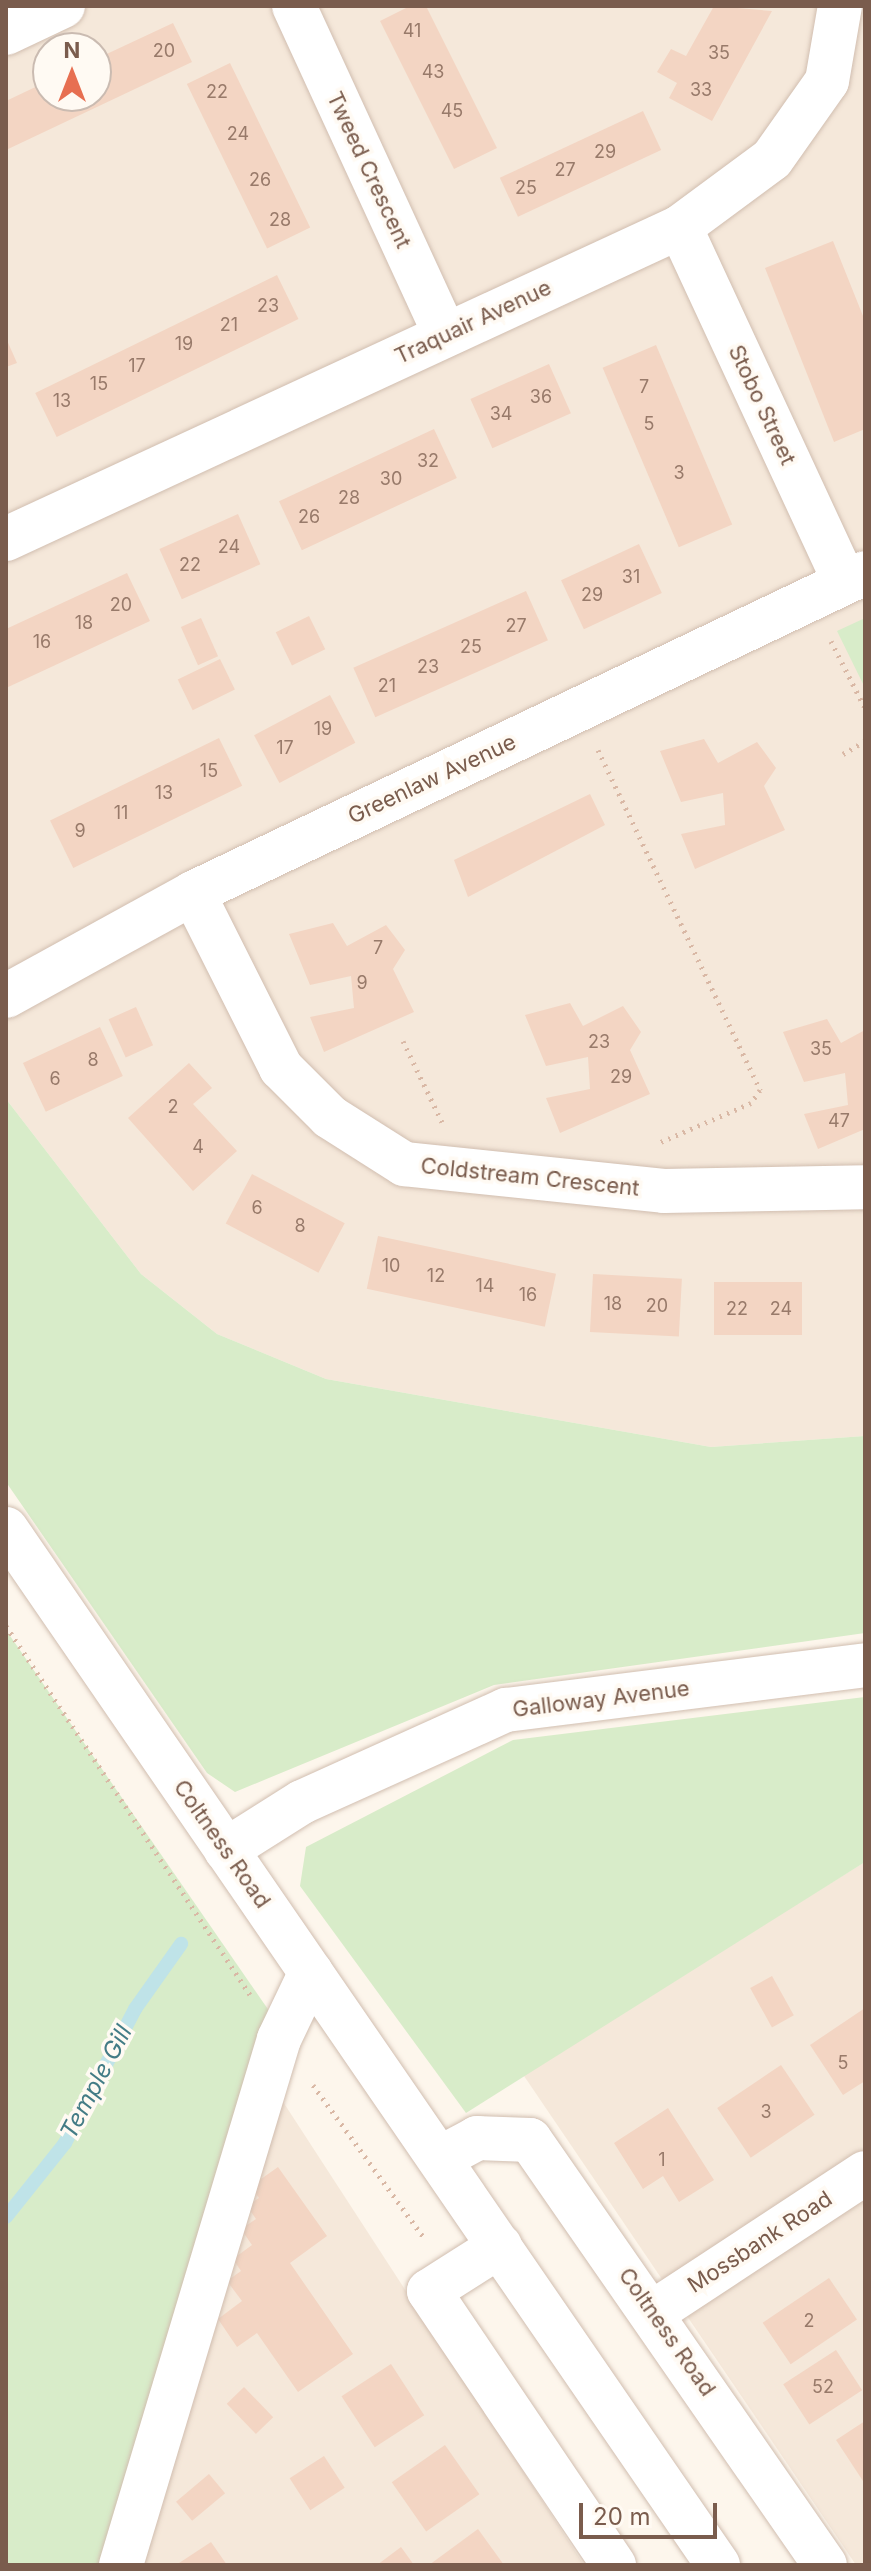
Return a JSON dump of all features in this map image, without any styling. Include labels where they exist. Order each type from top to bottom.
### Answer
[{"type":"street","points":[[6,33],[63,6]]},
{"type":"street","name":"Tweed Crescent","points":[[294,6],[445,335]]},
{"type":"street","name":"Traquair Avenue","points":[[6,539],[680,227],[772,159],[827,81],[840,6]]},
{"type":"street","name":"Stobo Street","points":[[680,227],[840,585]]},
{"type":"street","name":"Greenlaw Avenue","points":[[6,996],[193,893],[840,585]]},
{"type":"street","name":"Coldstream Crescent","points":[[193,893],[281,1068],[330,1117],[404,1164],[639,1188],[865,1187]]},
{"type":"street","name":"Coltness Road","points":[[6,1529],[442,2157],[718,2565]]},
{"type":"street","name":"Galloway Avenue","points":[[226,1850],[302,1802],[506,1710],[865,1665]]},
{"type":"street","points":[[121,2565],[279,2039],[311,1972]]},
{"type":"street","name":"Coltness Road","points":[[442,2157],[477,2138],[530,2140],[655,2311],[825,2565]]},
{"type":"street","name":"Mossbank Road","points":[[655,2311],[865,2173]]},
{"type":"street","points":[[500,2246],[429,2291],[614,2565]]},
{"type":"path","points":[[840,585],[865,708]]},
{"type":"path","points":[[578,709],[760,1090],[751,1103],[636,1153],[639,1188]]},
{"type":"path","points":[[843,754],[865,741]]},
{"type":"path","points":[[403,1041],[465,1170]]},
{"type":"path","points":[[6,1626],[279,2039],[455,2277]]},
{"type":"shaded area","points":[[6,6],[865,6],[865,1436],[711,1447],[326,1379],[217,1334],[141,1274],[6,1099]]},
{"type":"shaded area","points":[[865,1862],[865,2565],[856,2565],[522,2073]]},
{"type":"shaded area","points":[[263,2071],[584,2565],[119,2565]]},
{"type":"green space","points":[[865,618],[865,688],[837,631]]},
{"type":"green space","points":[[6,1099],[141,1274],[217,1334],[326,1379],[711,1447],[865,1436],[865,1633],[494,1685],[235,1792],[207,1773],[6,1482]]},
{"type":"green space","points":[[6,1630],[274,2018],[119,2565],[6,2565]]},
{"type":"green space","points":[[865,1697],[865,1862],[466,2113],[300,1886],[306,1847],[513,1740]]},
{"type":"building","points":[[410,6],[426,6],[497,148],[454,169],[380,21]]},
{"type":"building","points":[[714,6],[772,11],[712,121],[669,98],[677,83],[657,72],[671,49],[686,56]]},
{"type":"building","points":[[173,23],[192,62],[112,100],[112,52]]},
{"type":"building","points":[[230,63],[310,227],[267,249],[187,84]]},
{"type":"building","points":[[32,89],[32,112],[86,112],[6,150],[6,101]]},
{"type":"building","points":[[643,111],[661,150],[518,217],[500,178]]},
{"type":"building","points":[[833,241],[865,321],[865,429],[834,442],[765,268]]},
{"type":"building","points":[[277,275],[298,319],[57,437],[35,393]]},
{"type":"building","points":[[6,338],[17,363],[6,367]]},
{"type":"building","points":[[656,345],[732,524],[679,547],[603,368]]},
{"type":"building","points":[[549,364],[571,413],[492,448],[470,399]]},
{"type":"building","points":[[434,429],[457,478],[302,550],[279,501]]},
{"type":"building","points":[[238,514],[260,564],[182,599],[159,549]]},
{"type":"building","points":[[639,544],[662,593],[584,629],[561,580]]},
{"type":"building","points":[[127,573],[150,621],[6,688],[6,629]]},
{"type":"building","points":[[526,591],[548,640],[375,717],[353,668]]},
{"type":"building","points":[[309,616],[325,649],[292,665],[276,632]]},
{"type":"building","points":[[201,618],[218,656],[198,665],[181,627]]},
{"type":"building","points":[[220,659],[235,690],[193,710],[178,680]]},
{"type":"building","points":[[330,695],[355,743],[279,783],[254,735]]},
{"type":"building","points":[[219,738],[242,786],[73,868],[50,820]]},
{"type":"building","points":[[704,739],[718,763],[757,742],[776,768],[764,786],[785,830],[695,869],[681,834],[725,825],[723,793],[681,802],[660,751]]},
{"type":"building","points":[[590,794],[605,825],[468,897],[454,860]]},
{"type":"building","points":[[333,923],[347,946],[386,925],[405,950],[393,969],[414,1012],[324,1052],[310,1017],[354,1008],[351,976],[310,985],[289,934]]},
{"type":"building","points":[[570,1003],[583,1026],[623,1006],[641,1032],[630,1050],[650,1094],[560,1133],[546,1098],[590,1089],[588,1057],[546,1066],[525,1015]]},
{"type":"building","points":[[136,1007],[153,1045],[126,1058],[109,1019]]},
{"type":"building","points":[[827,1019],[841,1043],[865,1030],[865,1129],[818,1149],[804,1114],[848,1105],[845,1073],[804,1082],[783,1032]]},
{"type":"building","points":[[100,1027],[123,1076],[46,1112],[23,1063]]},
{"type":"building","points":[[189,1063],[212,1088],[193,1104],[237,1151],[193,1191],[128,1118]]},
{"type":"building","points":[[252,1174],[345,1223],[318,1273],[226,1223]]},
{"type":"building","points":[[378,1236],[556,1274],[545,1327],[367,1289]]},
{"type":"building","points":[[593,1274],[682,1279],[679,1337],[590,1332]]},
{"type":"building","points":[[714,1282],[802,1282],[802,1335],[714,1335]]},
{"type":"building","points":[[772,1976],[794,2015],[772,2027],[750,1988]]},
{"type":"building","points":[[865,2008],[865,2081],[843,2095],[810,2045]]},
{"type":"building","points":[[781,2065],[815,2115],[751,2158],[717,2108]]},
{"type":"building","points":[[668,2108],[714,2180],[679,2202],[663,2176],[643,2189],[614,2143]]},
{"type":"building","points":[[278,2167],[327,2236],[290,2263],[353,2354],[298,2392],[257,2333],[237,2347],[218,2319],[242,2301],[227,2281],[241,2271],[233,2259],[252,2245],[241,2229],[256,2219],[247,2206],[259,2198],[251,2186]]},
{"type":"building","points":[[829,2278],[857,2319],[791,2364],[763,2323]]},
{"type":"building","points":[[836,2350],[862,2390],[809,2425],[783,2384]]},
{"type":"building","points":[[391,2364],[424,2415],[375,2447],[342,2396]]},
{"type":"building","points":[[244,2387],[273,2417],[256,2434],[227,2404]]},
{"type":"building","points":[[865,2421],[865,2480],[863,2481],[836,2440]]},
{"type":"building","points":[[445,2445],[479,2494],[426,2531],[392,2482]]},
{"type":"building","points":[[324,2456],[345,2488],[310,2510],[290,2478]]},
{"type":"building","points":[[209,2474],[225,2493],[192,2521],[176,2502]]},
{"type":"building","points":[[478,2529],[504,2565],[429,2565]]},
{"type":"building","points":[[211,2542],[227,2565],[176,2565]]},
{"type":"building","points":[[401,2547],[414,2565],[377,2565]]},
{"type":"waterway","name":"Temple Gill","points":[[6,2217],[65,2143],[135,2009],[181,1944]]}]
